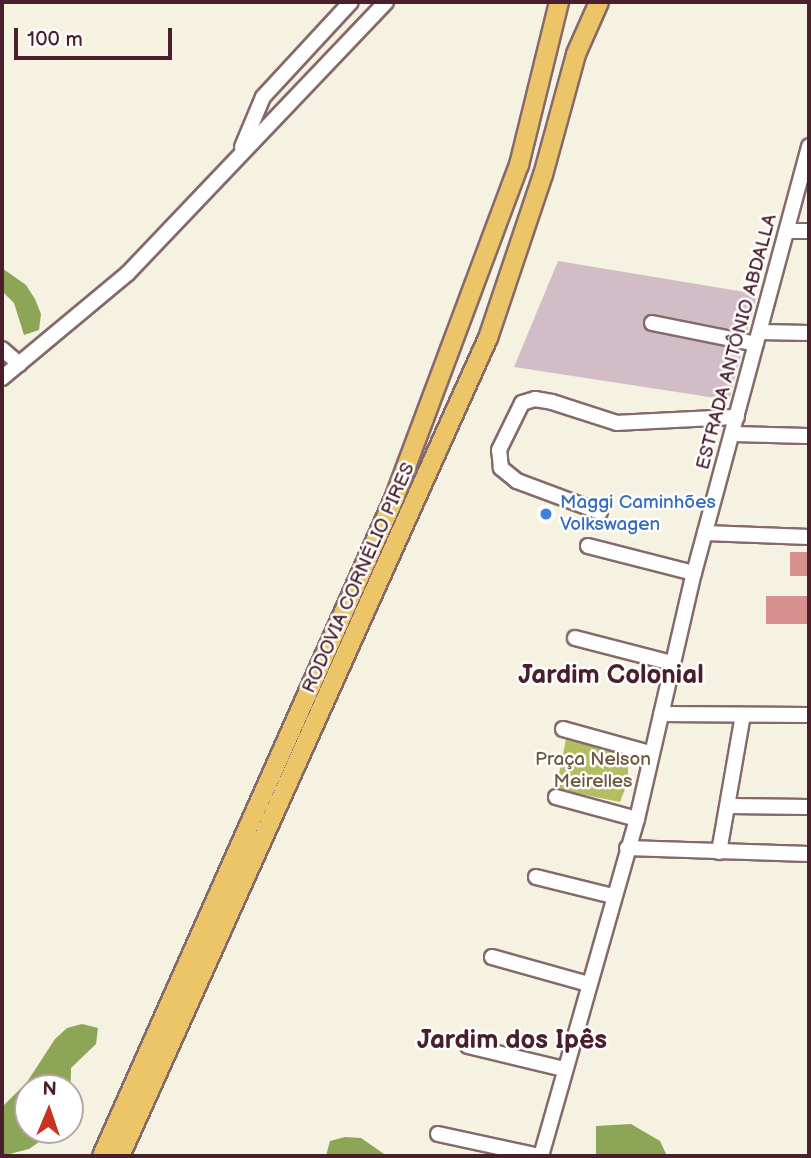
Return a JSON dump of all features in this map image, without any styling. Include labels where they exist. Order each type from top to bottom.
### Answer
[{"type":"main road","name":"RODOVIA CORNÉLIO PIRES","points":[[102,1156],[399,486],[519,166],[559,2]]},
{"type":"main road","name":"RODOVIA CORNÉLIO PIRES","points":[[120,1156],[488,338],[543,175],[576,54],[599,2]]},
{"type":"street","points":[[240,152],[263,97],[351,2]]},
{"type":"street","points":[[2,378],[128,273],[240,152],[274,121],[328,60],[386,2]]},
{"type":"street","points":[[302,54],[309,65],[328,60]]},
{"type":"street","points":[[263,97],[274,121]]},
{"type":"street","name":"ESTRADA ANTÔNIO ABDALLA","points":[[540,1156],[636,819],[694,573],[809,146]]},
{"type":"street","points":[[787,231],[809,231]]},
{"type":"street","points":[[652,323],[758,338],[809,333]]},
{"type":"street","points":[[2,349],[19,364]]},
{"type":"street","points":[[600,512],[517,481],[501,468],[499,450],[522,403],[535,399],[552,402],[617,423],[737,416]]},
{"type":"street","points":[[732,434],[809,436]]},
{"type":"street","points":[[705,534],[809,537]]},
{"type":"street","points":[[588,546],[694,573]]},
{"type":"street","points":[[575,638],[672,663]]},
{"type":"street","points":[[660,714],[809,715]]},
{"type":"street","points":[[719,852],[730,806],[743,715]]},
{"type":"street","points":[[563,729],[650,752]]},
{"type":"street","points":[[556,797],[636,819]]},
{"type":"street","points":[[730,806],[809,807]]},
{"type":"street","points":[[627,848],[809,854]]},
{"type":"street","points":[[537,877],[613,896]]},
{"type":"street","points":[[492,957],[589,984]]},
{"type":"street","points":[[468,1046],[564,1069]]},
{"type":"street","points":[[438,1134],[540,1156]]},
{"type":"shaded area","points":[[558,261],[757,294],[729,400],[514,367]]},
{"type":"green space","points":[[2,268],[26,285],[35,299],[41,314],[39,330],[24,335],[14,303],[2,291]]},
{"type":"green space","name":"Praça Nelson Meirelles","points":[[566,739],[628,756],[628,781],[620,802],[556,789]]},
{"type":"green space","points":[[82,1024],[98,1028],[96,1044],[71,1068],[71,1074],[32,1074],[55,1039],[67,1028]]},
{"type":"green space","points":[[14,1095],[14,1144],[36,1144],[29,1149],[2,1156],[2,1107]]},
{"type":"green space","points":[[631,1124],[660,1141],[667,1156],[596,1156],[596,1126]]},
{"type":"green space","points":[[345,1137],[361,1138],[387,1156],[326,1156],[330,1141]]},
{"type":"building","points":[[790,552],[808,552],[808,576],[790,576]]},
{"type":"building","points":[[766,596],[809,596],[809,624],[766,624]]},
{"type":"place","name":"Maggi Caminhões Volkswagen","points":[[546,514]]},
{"type":"district","name":"Jardim Colonial","points":[[611,676]]},
{"type":"district","name":"Jardim dos Ipês","points":[[512,1041]]}]
